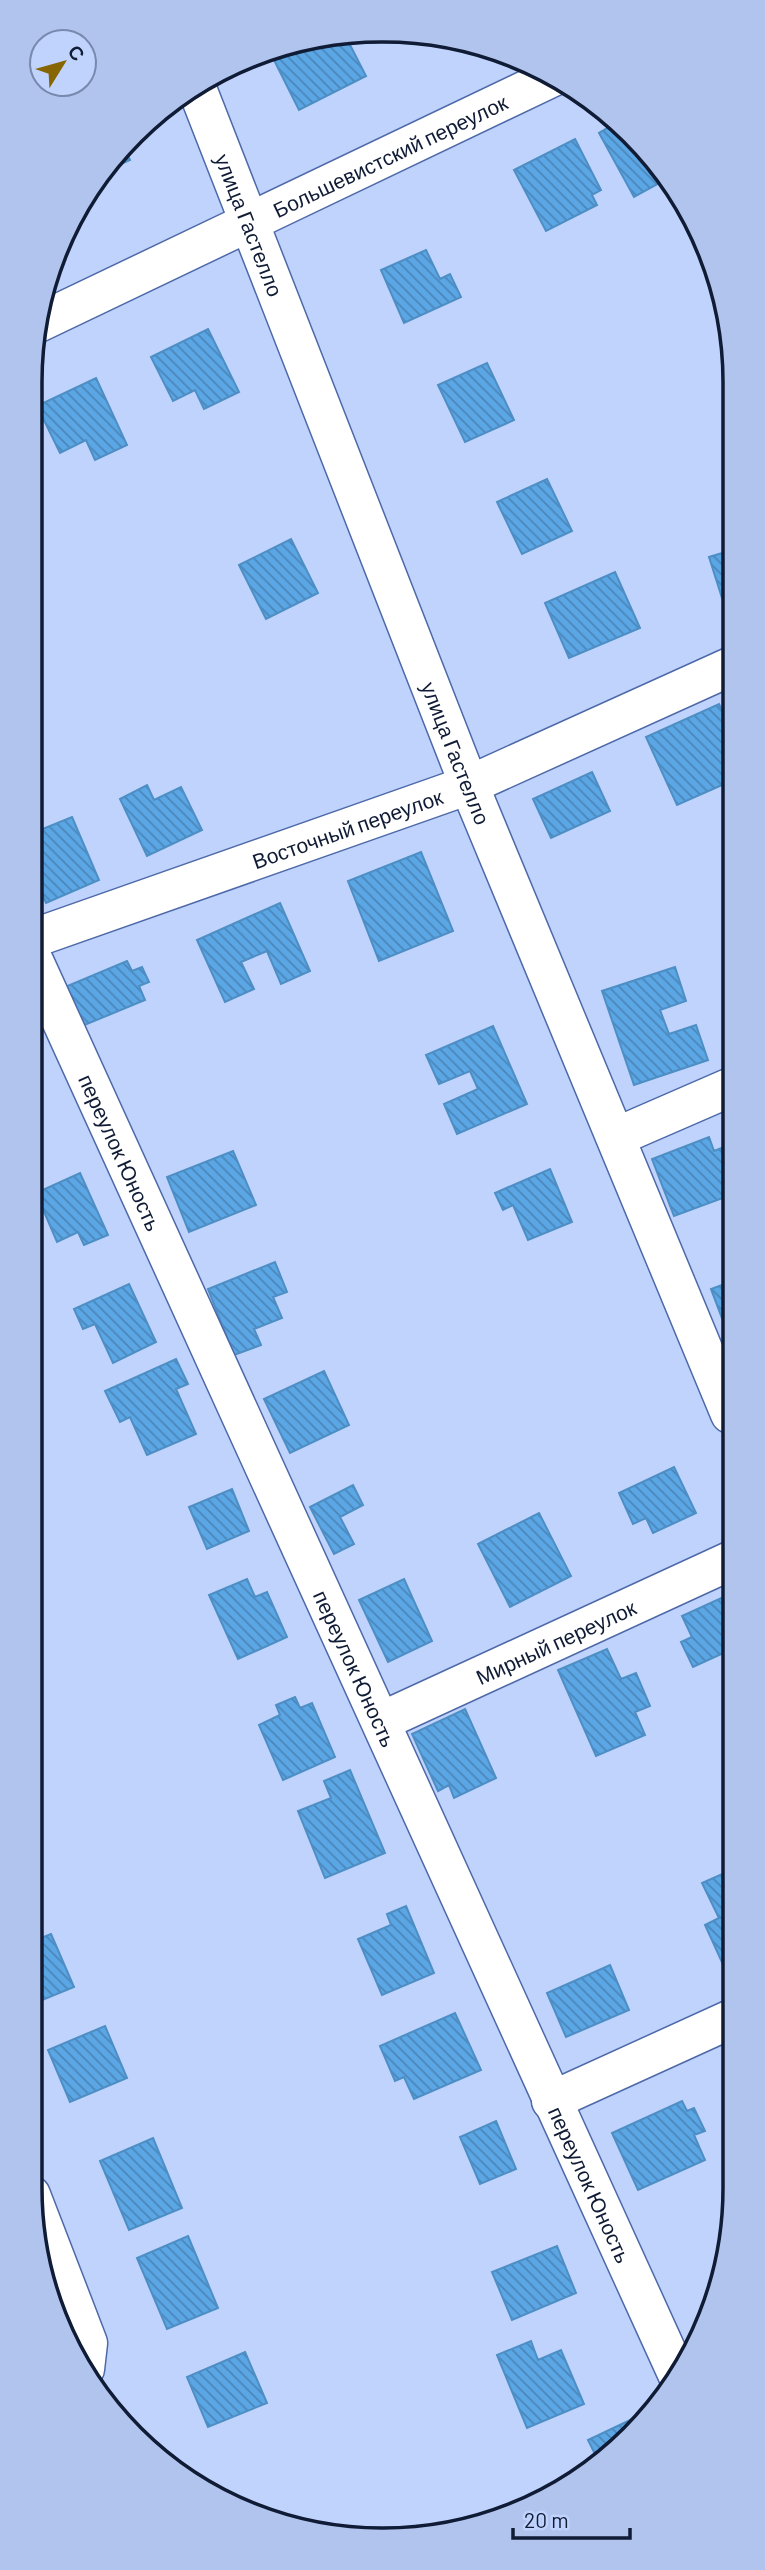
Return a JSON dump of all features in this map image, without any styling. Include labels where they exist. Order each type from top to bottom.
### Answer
[{"type":"street","name":"Большевистский переулок","points":[[49,318],[542,82]]},
{"type":"street","name":"улица Гастелло","points":[[200,95],[469,785],[723,1397]]},
{"type":"street","name":"Восточный переулок","points":[[42,935],[469,785],[723,670]]},
{"type":"street","name":"переулок Юность","points":[[42,978],[673,2365]]},
{"type":"street","points":[[616,1137],[723,1090]]},
{"type":"street","name":"Мирный переулок","points":[[382,1721],[723,1564]]},
{"type":"street","points":[[551,2101],[723,2023]]},
{"type":"street","points":[[45,2231],[88,2343],[87,2355]]},
{"type":"building","points":[[350,44],[366,76],[299,110],[274,60]]},
{"type":"building","points":[[608,128],[639,158],[659,183],[634,197],[599,133]]},
{"type":"building","points":[[575,139],[601,190],[592,195],[597,205],[546,231],[514,170]]},
{"type":"building","points":[[426,250],[440,279],[450,274],[461,297],[404,323],[381,270]]},
{"type":"building","points":[[208,329],[239,392],[204,409],[195,390],[173,401],[151,357]]},
{"type":"building","points":[[487,363],[514,420],[465,442],[438,385]]},
{"type":"building","points":[[96,378],[127,445],[95,460],[86,440],[60,453],[42,416],[42,404]]},
{"type":"building","points":[[547,479],[572,531],[522,554],[497,502]]},
{"type":"building","points":[[291,539],[318,593],[266,619],[239,565]]},
{"type":"building","points":[[723,553],[723,598],[722,598],[709,557]]},
{"type":"building","points":[[615,572],[640,628],[569,658],[545,603]]},
{"type":"building","points":[[719,704],[723,712],[723,785],[677,805],[646,737]]},
{"type":"building","points":[[592,772],[610,811],[551,838],[533,799]]},
{"type":"building","points":[[147,785],[154,800],[181,787],[202,830],[147,856],[120,799]]},
{"type":"building","points":[[72,817],[99,880],[46,903],[42,894],[42,829]]},
{"type":"building","points":[[421,852],[453,931],[379,961],[348,881]]},
{"type":"building","points":[[280,903],[310,971],[281,984],[267,951],[241,962],[254,989],[225,1002],[197,940]]},
{"type":"building","points":[[127,961],[132,971],[142,967],[149,982],[139,986],[145,1000],[82,1026],[65,987]]},
{"type":"building","points":[[675,967],[686,1001],[660,1010],[669,1034],[696,1025],[708,1060],[634,1085],[602,991]]},
{"type":"building","points":[[493,1026],[527,1104],[457,1134],[444,1104],[478,1089],[470,1071],[439,1084],[426,1055]]},
{"type":"building","points":[[709,1137],[714,1151],[723,1147],[723,1198],[674,1216],[652,1159]]},
{"type":"building","points":[[233,1151],[256,1205],[189,1232],[167,1177]]},
{"type":"building","points":[[550,1169],[572,1222],[528,1240],[513,1205],[503,1210],[495,1193]]},
{"type":"building","points":[[80,1173],[108,1235],[84,1245],[78,1232],[57,1242],[42,1207],[42,1190]]},
{"type":"building","points":[[275,1262],[287,1292],[273,1297],[282,1318],[254,1329],[261,1345],[234,1355],[208,1289]]},
{"type":"building","points":[[129,1284],[156,1342],[113,1363],[95,1324],[83,1329],[74,1309]]},
{"type":"building","points":[[723,1285],[723,1321],[711,1289]]},
{"type":"building","points":[[176,1359],[188,1384],[176,1389],[196,1434],[147,1455],[130,1417],[120,1422],[105,1391]]},
{"type":"building","points":[[324,1371],[349,1425],[290,1453],[264,1399]]},
{"type":"building","points":[[674,1467],[696,1513],[653,1533],[646,1518],[633,1524],[619,1493]]},
{"type":"building","points":[[353,1485],[363,1505],[340,1517],[354,1544],[334,1554],[310,1507]]},
{"type":"building","points":[[232,1489],[249,1531],[207,1549],[189,1507]]},
{"type":"building","points":[[539,1513],[571,1576],[510,1607],[478,1544]]},
{"type":"building","points":[[247,1579],[255,1597],[267,1592],[287,1637],[238,1659],[209,1595]]},
{"type":"building","points":[[404,1579],[432,1641],[388,1662],[359,1600]]},
{"type":"building","points":[[723,1597],[723,1653],[693,1667],[681,1642],[692,1637],[682,1616]]},
{"type":"building","points":[[607,1649],[621,1679],[636,1673],[650,1706],[635,1712],[645,1735],[596,1756],[558,1670]]},
{"type":"building","points":[[295,1697],[300,1708],[312,1703],[335,1757],[283,1780],[259,1725],[280,1715],[276,1705]]},
{"type":"building","points":[[465,1709],[496,1778],[454,1798],[449,1785],[438,1791],[412,1734]]},
{"type":"building","points":[[350,1770],[385,1853],[325,1878],[298,1811],[331,1798],[324,1781]]},
{"type":"building","points":[[723,1874],[723,1964],[705,1925],[719,1918],[702,1883]]},
{"type":"building","points":[[406,1906],[434,1973],[382,1995],[358,1939],[391,1925],[387,1914]]},
{"type":"building","points":[[51,1934],[74,1987],[42,2000],[42,1938]]},
{"type":"building","points":[[610,1965],[629,2010],[566,2037],[547,1993]]},
{"type":"building","points":[[455,2013],[481,2070],[414,2099],[404,2077],[395,2081],[380,2046]]},
{"type":"building","points":[[105,2026],[127,2078],[70,2102],[48,2050]]},
{"type":"building","points":[[682,2101],[687,2111],[694,2108],[705,2131],[694,2135],[705,2160],[638,2190],[612,2133]]},
{"type":"building","points":[[496,2121],[516,2169],[480,2184],[460,2137]]},
{"type":"building","points":[[153,2138],[182,2208],[129,2230],[100,2161]]},
{"type":"building","points":[[188,2236],[218,2308],[167,2329],[137,2258]]},
{"type":"building","points":[[557,2246],[576,2293],[512,2320],[492,2272]]},
{"type":"building","points":[[531,2341],[538,2360],[561,2350],[584,2404],[527,2428],[497,2355]]},
{"type":"building","points":[[245,2352],[267,2403],[208,2427],[187,2377]]},
{"type":"building","points":[[630,2420],[630,2421],[595,2454],[588,2440]]}]
